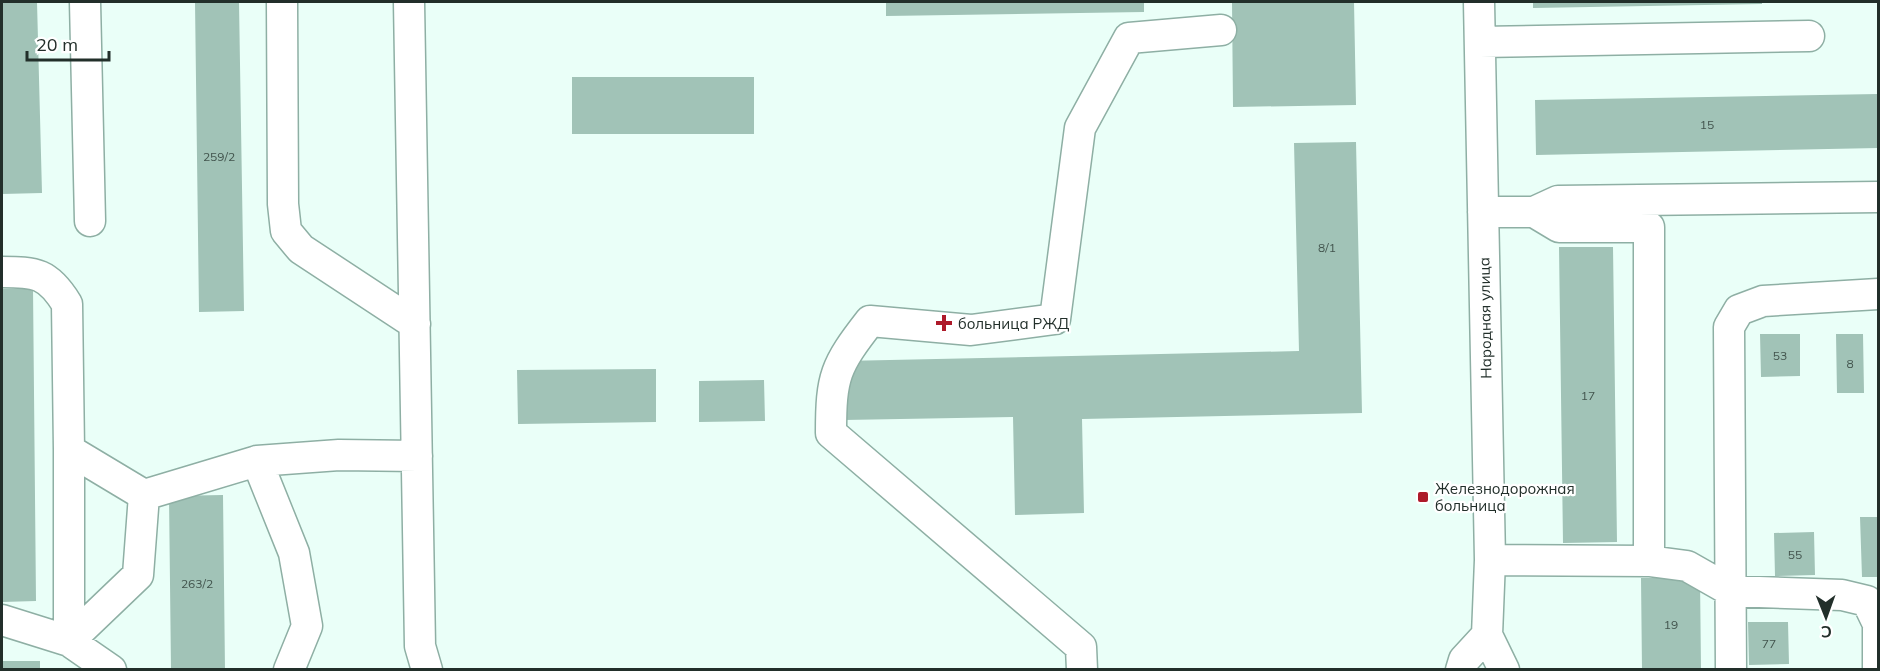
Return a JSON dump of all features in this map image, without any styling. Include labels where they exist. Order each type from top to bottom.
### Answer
[{"type":"street","points":[[85,2],[90,221]]},
{"type":"street","points":[[282,2],[283,204],[286,231],[301,249],[415,324]]},
{"type":"street","points":[[408,2],[420,646],[427,669]]},
{"type":"street","name":"Народная улица","points":[[1479,2],[1490,560],[1487,635],[1504,669]]},
{"type":"street","points":[[1082,669],[1081,647],[831,433],[831,389],[843,355],[870,321],[971,330],[1055,320],[1080,128],[1130,38],[1221,30]]},
{"type":"street","points":[[1480,42],[1809,36]]},
{"type":"street","points":[[1483,212],[1534,212],[1558,201],[1878,196]]},
{"type":"street","points":[[1534,212],[1559,227],[1650,227],[1649,561]]},
{"type":"street","points":[[2,272],[32,272],[55,284],[67,304],[69,641]]},
{"type":"street","points":[[1731,669],[1729,327],[1739,310],[1763,301],[1878,294]]},
{"type":"street","points":[[69,450],[144,495],[257,461],[339,455],[417,456]]},
{"type":"street","points":[[257,461],[294,553],[307,626],[289,669]]},
{"type":"street","points":[[69,641],[138,575],[144,495]]},
{"type":"street","points":[[1490,560],[1649,561],[1687,566],[1731,591],[1842,595],[1867,601],[1878,624],[1878,669]]},
{"type":"street","points":[[2,620],[69,641],[111,669]]},
{"type":"street","points":[[1461,669],[1464,660],[1487,635]]},
{"type":"building","points":[[2,2],[37,2],[42,193],[2,194]]},
{"type":"building","points":[[195,2],[239,2],[244,311],[199,312]]},
{"type":"building","points":[[886,2],[1144,2],[1144,12],[886,16]]},
{"type":"building","points":[[1232,2],[1354,2],[1356,105],[1233,107]]},
{"type":"building","points":[[1533,2],[1762,2],[1762,4],[1533,8]]},
{"type":"building","points":[[572,77],[754,77],[754,134],[572,134]]},
{"type":"building","points":[[1878,94],[1878,148],[1536,155],[1535,100]]},
{"type":"building","points":[[1356,142],[1362,413],[1082,419],[1084,513],[1015,515],[1013,417],[844,420],[843,361],[1299,351],[1294,143]]},
{"type":"building","points":[[1559,247],[1613,247],[1617,542],[1563,543]]},
{"type":"building","points":[[33,288],[36,601],[2,602],[2,289]]},
{"type":"building","points":[[1760,334],[1800,334],[1800,376],[1761,377]]},
{"type":"building","points":[[1836,334],[1863,334],[1864,393],[1837,393]]},
{"type":"building","points":[[656,369],[656,422],[518,424],[517,370]]},
{"type":"building","points":[[764,380],[765,421],[699,422],[699,381]]},
{"type":"building","points":[[223,495],[225,670],[171,670],[169,496]]},
{"type":"building","points":[[1860,517],[1878,517],[1878,577],[1862,577]]},
{"type":"building","points":[[1814,532],[1815,575],[1775,576],[1774,533]]},
{"type":"building","points":[[1641,578],[1700,578],[1701,670],[1642,670]]},
{"type":"building","points":[[1748,622],[1788,622],[1789,664],[1749,665]]},
{"type":"building","points":[[2,661],[40,661],[40,670],[2,670]]},
{"type":"place","name":"больница РЖД","points":[[944,323]]},
{"type":"place","name":"Железнодорожная больница","points":[[1423,497]]}]
